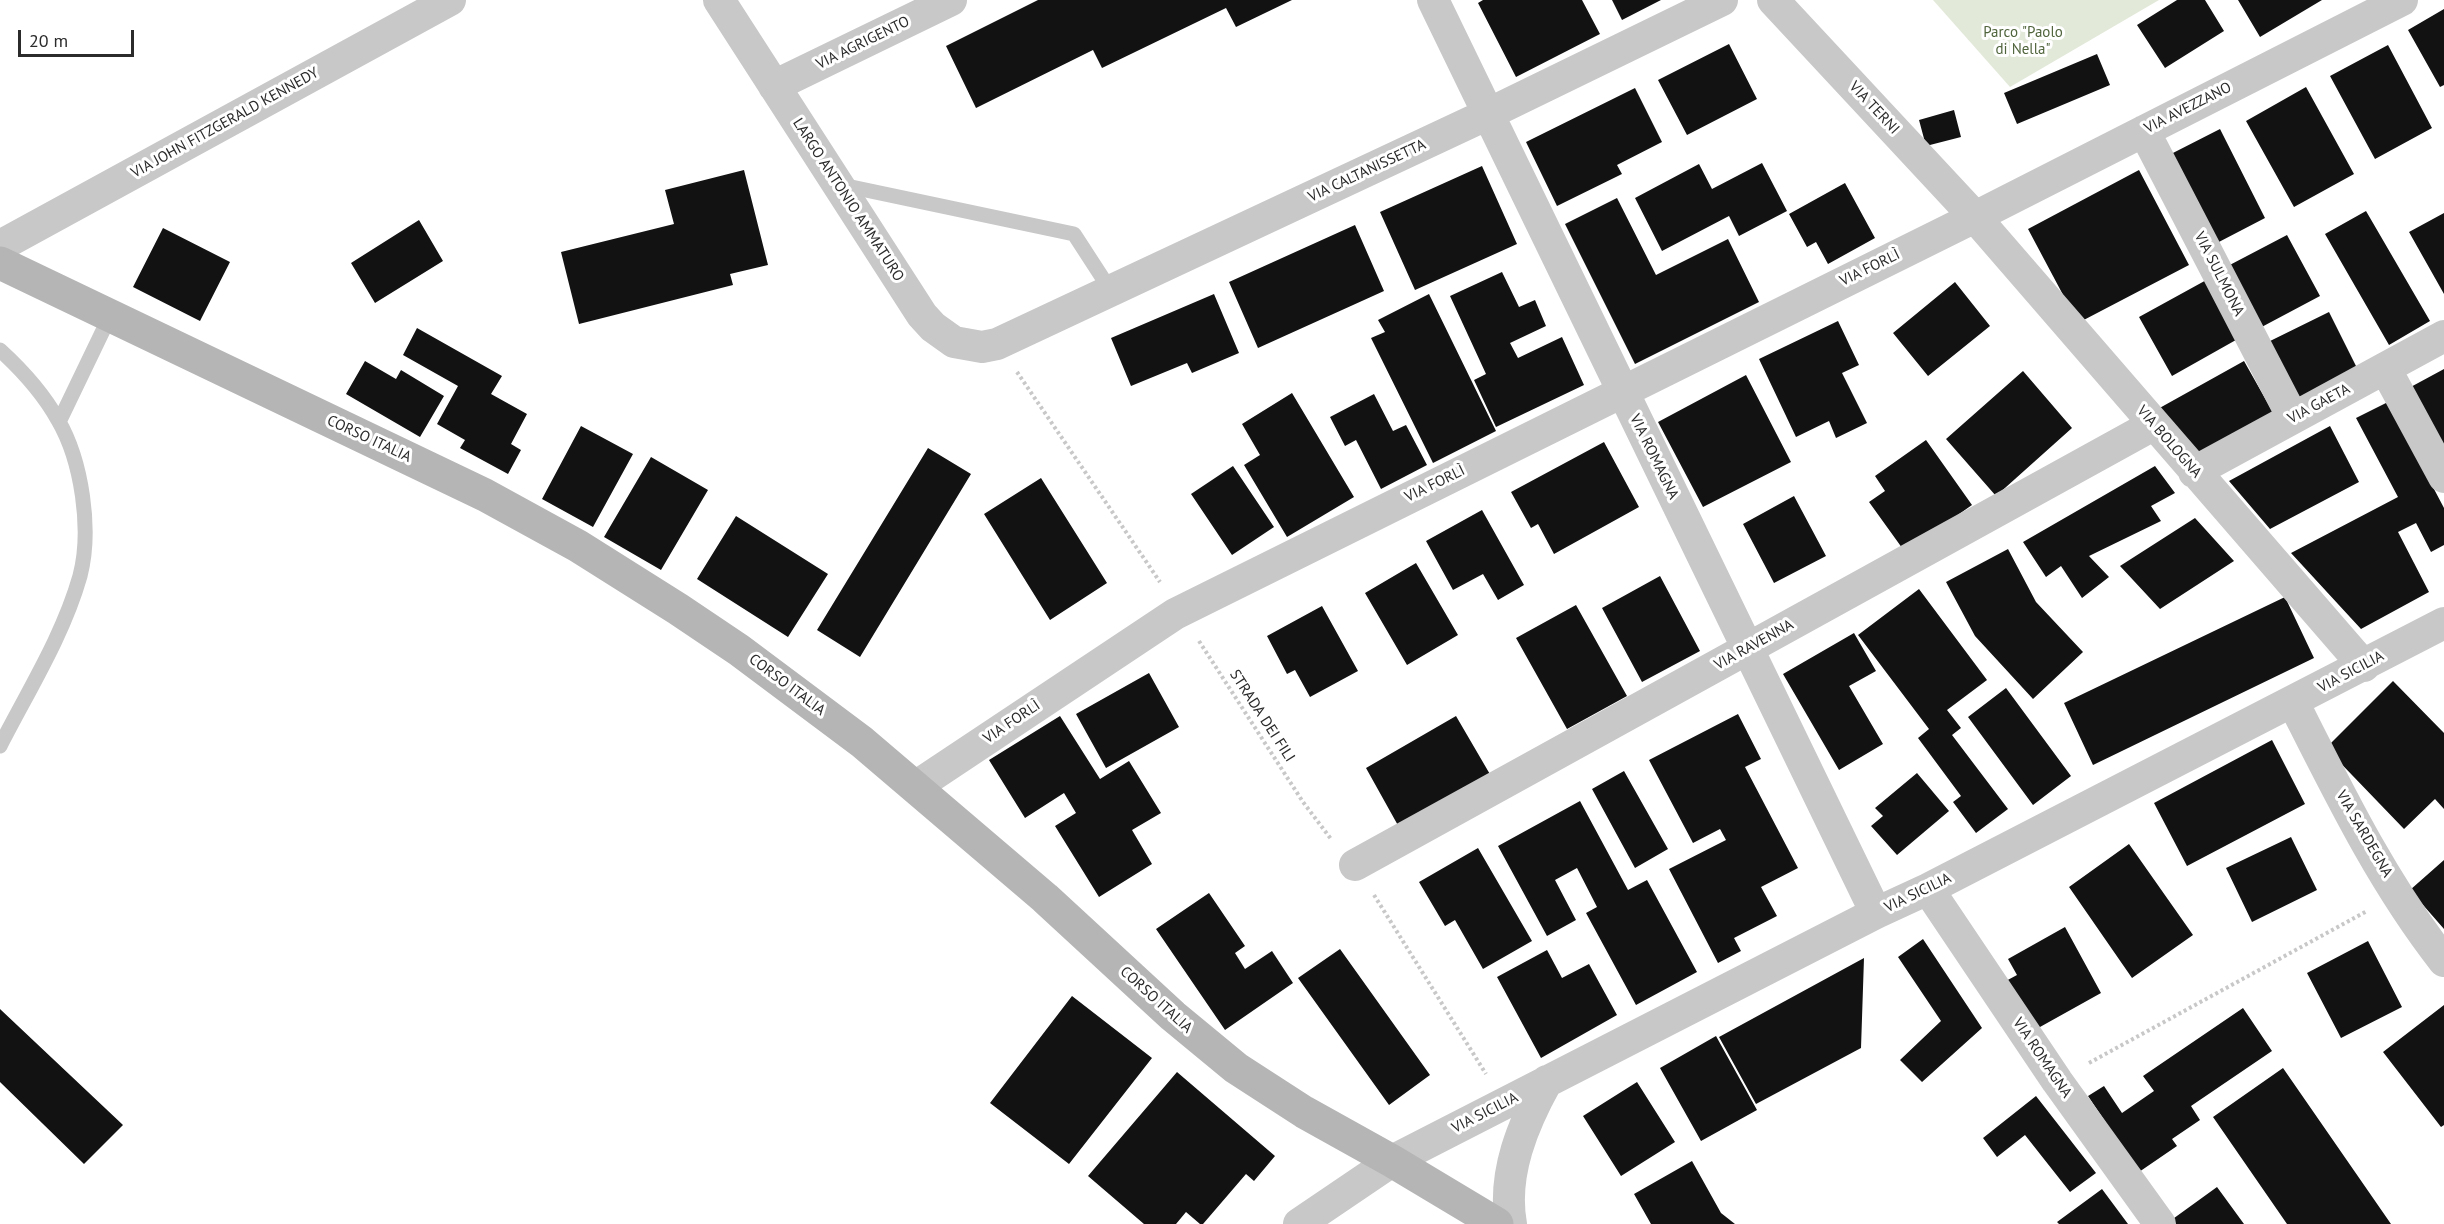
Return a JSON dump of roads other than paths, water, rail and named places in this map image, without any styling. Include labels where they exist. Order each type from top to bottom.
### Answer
[{"type":"street","name":"VIA JOHN FITZGERALD KENNEDY","points":[[0,246],[450,0]]},
{"type":"street","name":"LARGO ANTONIO AMMATURO","points":[[719,0],[922,315],[933,327],[954,342],[969,347],[982,347],[1004,341]]},
{"type":"street","name":"VIA AGRIGENTO","points":[[774,86],[951,0]]},
{"type":"street","name":"VIA ROMAGNA","points":[[1433,0],[1876,914]]},
{"type":"street","name":"VIA CALTANISSETTA","points":[[1004,341],[1488,114],[1722,0]]},
{"type":"street","name":"VIA TERNI","points":[[1773,0],[1975,217]]},
{"type":"street","name":"VIA AVEZZANO","points":[[1975,217],[2402,0]]},
{"type":"street","name":"VIA SULMONA","points":[[2144,131],[2293,418]]},
{"type":"street","name":"VIA FORLÌ","points":[[915,787],[1180,611],[1975,217]]},
{"type":"street","name":"VIA BOLOGNA","points":[[1975,217],[2364,666]]},
{"type":"street","name":"CORSO ITALIA","points":[[0,263],[446,476],[578,546],[739,650],[835,721],[1045,898],[1152,998],[1213,1050],[1287,1102],[1497,1224]]},
{"type":"street","name":"VIA GAETA","points":[[2194,472],[2444,336]]},
{"type":"street","points":[[2385,368],[2444,477]]},
{"type":"street","name":"VIA RAVENNA","points":[[1355,865],[2153,424]]},
{"type":"street","name":"VIA SICILIA","points":[[1299,1224],[1392,1161],[1928,889],[2444,623]]},
{"type":"street","name":"VIA SARDEGNA","points":[[2293,702],[2355,824],[2398,894],[2444,961]]},
{"type":"street","name":"VIA ROMAGNA","points":[[1928,889],[2057,1081],[2160,1224]]},
{"type":"street","points":[[1511,1224],[1508,1199],[1512,1171],[1529,1115],[1547,1081]]},
{"type":"lane","points":[[838,184],[1074,234],[1111,291]]},
{"type":"lane","points":[[59,422],[110,316]]},
{"type":"lane","points":[[0,350],[33,383],[59,422],[72,456],[81,494],[85,536],[80,575],[54,639],[0,746]]},
{"type":"park label","name":"Parco \"Paolo di Nella\"","points":[[2023,42]]}]
